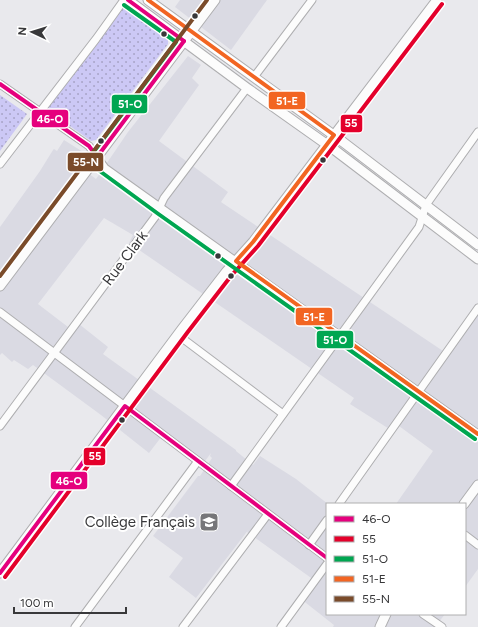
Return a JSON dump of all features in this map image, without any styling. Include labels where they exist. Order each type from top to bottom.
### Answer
[{"type":"main road","points":[[128,0],[246,88],[326,145],[478,259]]},
{"type":"main road","points":[[148,0],[334,136],[478,245]]},
{"type":"main road","points":[[0,286],[215,0]]},
{"type":"main road","points":[[0,573],[226,272],[253,242],[437,0]]},
{"type":"main road","points":[[465,503],[478,485]]},
{"type":"main road","points":[[380,627],[386,615]]},
{"type":"street","points":[[0,164],[124,0]]},
{"type":"street","points":[[254,77],[312,0]]},
{"type":"street","points":[[0,84],[89,146],[105,168],[478,434]]},
{"type":"street","name":"Rue Clark","points":[[0,426],[155,217],[164,198],[246,88]]},
{"type":"street","points":[[231,486],[419,227],[426,205],[478,132]]},
{"type":"street","points":[[340,503],[478,308]]},
{"type":"street","points":[[0,312],[326,557]]},
{"type":"street","points":[[178,335],[283,414]]},
{"type":"street","points":[[75,627],[198,461]]},
{"type":"street","points":[[183,627],[268,514]]},
{"type":"street","points":[[309,545],[326,521]]},
{"type":"street","points":[[466,536],[478,545]]},
{"type":"street","points":[[281,627],[326,565]]},
{"type":"street","points":[[424,615],[442,627]]},
{"type":"shaded area","points":[[180,0],[267,0],[231,50],[175,7]]},
{"type":"shaded area","points":[[123,6],[168,40],[168,44],[96,140],[91,141],[46,109]]},
{"type":"shaded area","points":[[188,56],[201,65],[192,78],[199,85],[159,141],[228,192],[221,202],[446,353],[478,313],[478,569],[466,586],[466,503],[397,503],[433,451],[399,426],[394,432],[350,404],[354,398],[129,243],[133,235],[104,218],[38,304],[68,327],[74,320],[108,347],[103,354],[236,450],[253,465],[260,456],[296,479],[327,503],[326,569],[314,580],[247,532],[249,529],[196,598],[169,577],[183,558],[153,536],[198,476],[200,476],[212,458],[210,456],[211,453],[202,465],[162,436],[149,453],[101,415],[33,365],[28,369],[14,360],[12,362],[2,353],[0,355],[0,227],[53,150],[54,149],[57,151],[64,140],[83,152],[83,155],[76,164],[96,179],[128,132]]},
{"type":"shaded area","points":[[0,95],[27,114],[0,151]]},
{"type":"shaded area","points":[[326,570],[326,615],[444,615],[438,623],[443,627],[333,627],[334,625],[301,599]]},
{"type":"transit line","name":"46-O","points":[[128,0],[184,41]]},
{"type":"transit line","name":"51-E","points":[[148,0],[334,135],[253,242],[236,261],[478,434]]},
{"type":"transit line","name":"55-N","points":[[0,276],[207,0]]},
{"type":"transit line","name":"55","points":[[5,577],[187,333],[231,276],[258,246],[442,4]]},
{"type":"transit line","name":"51-O","points":[[124,5],[176,42],[92,154],[91,159],[97,169],[475,439]]},
{"type":"transit line","name":"46-O","points":[[97,157],[184,41]]},
{"type":"transit line","name":"46-O","points":[[0,84],[89,146],[97,157]]},
{"type":"transit line","name":"46-O","points":[[0,573],[125,406],[326,557]]},
{"type":"place","name":"Collège Français","points":[[209,522]]}]
